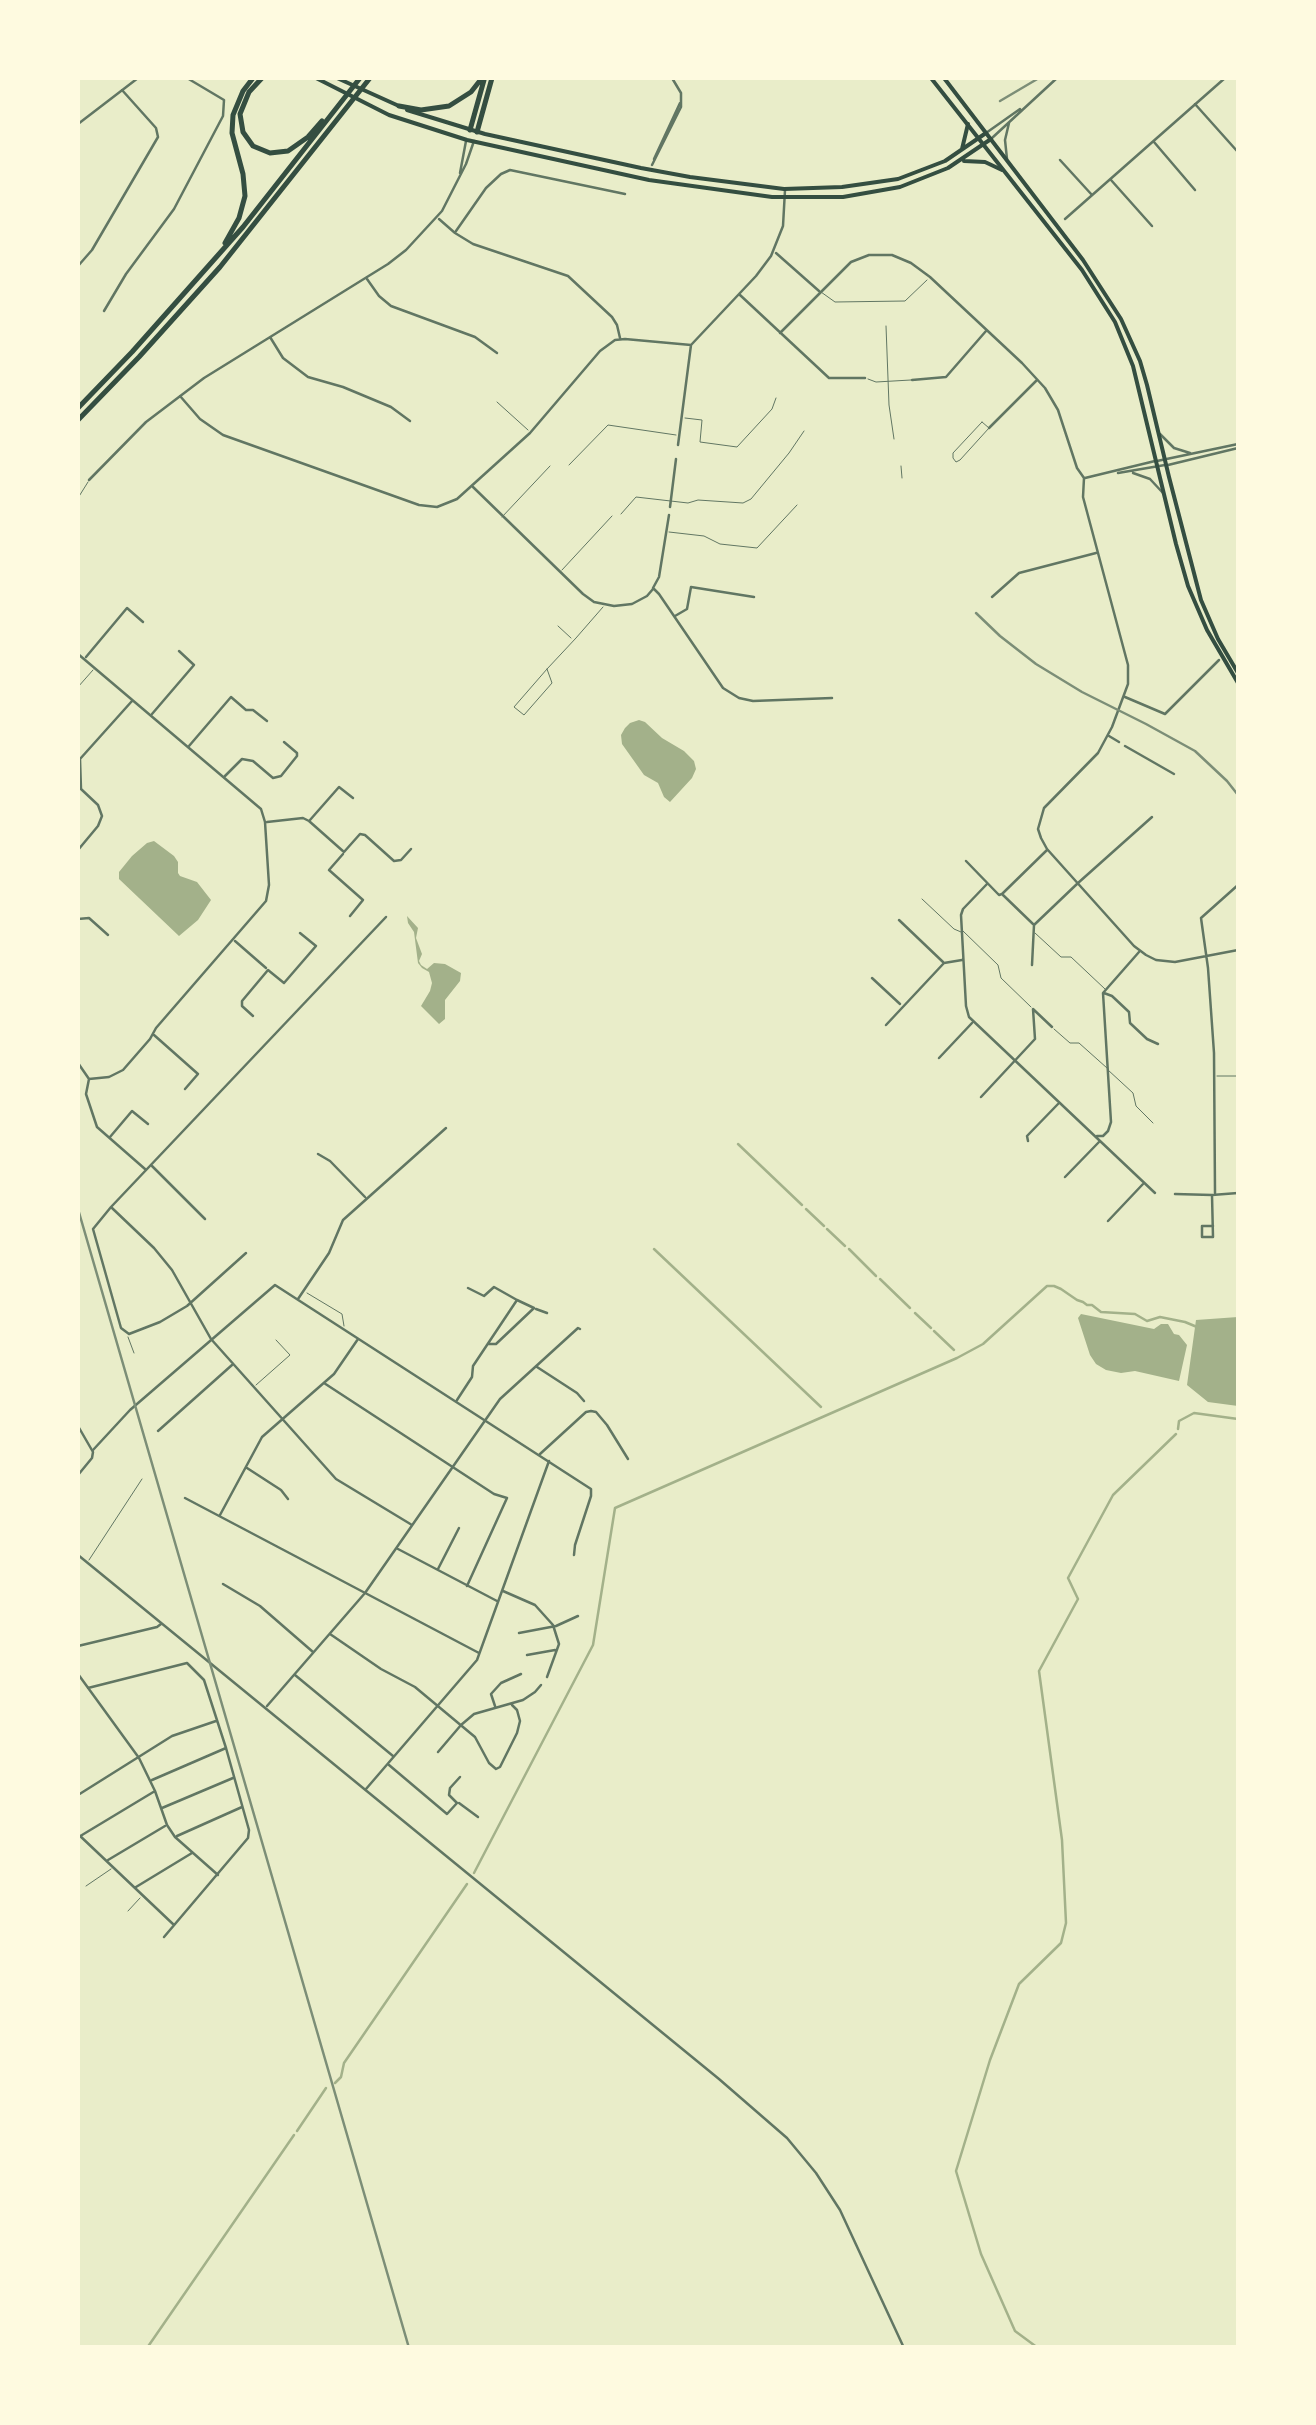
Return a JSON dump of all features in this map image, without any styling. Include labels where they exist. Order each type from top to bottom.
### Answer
[{"type":"highway","points":[[216,258],[231,234],[245,196],[232,124],[237,102],[254,78]]},
{"type":"highway","points":[[262,78],[244,101],[240,120],[248,141],[264,152],[296,146],[338,105]]},
{"type":"highway","points":[[78,408],[216,258],[360,78]]},
{"type":"highway","points":[[78,420],[240,244],[370,78]]},
{"type":"highway","points":[[399,106],[422,110],[449,106],[486,78]]},
{"type":"highway","points":[[474,131],[486,78]]},
{"type":"main road","points":[[316,78],[389,114],[466,140],[649,180],[732,193],[842,197],[885,192],[959,162],[991,139]]},
{"type":"main road","points":[[336,78],[399,106],[474,131],[709,180],[784,189],[842,187],[898,179],[959,153],[986,134]]},
{"type":"main road","points":[[931,78],[1082,270],[1115,322],[1130,354],[1188,586],[1238,683]]},
{"type":"main road","points":[[944,78],[1083,260],[1121,318],[1140,362],[1201,600],[1238,673]]},
{"type":"main road","points":[[959,153],[966,142],[968,124]]},
{"type":"main road","points":[[466,140],[474,131]]},
{"type":"main road","points":[[474,131],[474,142]]},
{"type":"main road","points":[[959,162],[978,161],[1002,170]]},
{"type":"street","points":[[78,124],[138,78]]},
{"type":"street","points":[[104,310],[174,209],[223,116],[224,100],[187,78]]},
{"type":"street","points":[[649,180],[656,151],[680,102],[681,93],[672,78]]},
{"type":"street","points":[[986,134],[1057,78]]},
{"type":"street","points":[[1209,78],[1216,85]]},
{"type":"street","points":[[1065,219],[1224,78]]},
{"type":"street","points":[[78,266],[92,250],[158,138],[156,128],[122,90]]},
{"type":"street","points":[[1195,104],[1238,152]]},
{"type":"street","points":[[991,139],[1025,106]]},
{"type":"street","points":[[1007,161],[1005,136],[1010,122]]},
{"type":"street","points":[[459,179],[466,140]]},
{"type":"street","points":[[1152,141],[1195,190]]},
{"type":"street","points":[[78,498],[90,480],[146,422],[180,396],[406,250],[438,218],[474,142]]},
{"type":"street","points":[[1060,160],[1092,195]]},
{"type":"street","points":[[455,233],[494,179],[510,170],[625,194]]},
{"type":"street","points":[[1110,178],[1152,226]]},
{"type":"street","points":[[678,446],[691,344],[774,252],[783,226],[784,189]]},
{"type":"street","points":[[438,218],[473,244],[568,276],[612,318],[620,338]]},
{"type":"street","points":[[774,252],[835,302],[905,301],[930,277]]},
{"type":"street","points":[[780,333],[851,262],[879,254],[903,259],[930,277],[1038,379],[1058,410],[1079,474],[1084,478],[1238,446]]},
{"type":"street","points":[[366,278],[391,306],[475,337],[496,353]]},
{"type":"street","points":[[739,294],[828,378],[865,378],[876,382],[946,376],[987,330]]},
{"type":"street","points":[[886,326],[894,439]]},
{"type":"street","points":[[269,336],[283,358],[308,377],[391,407],[410,421]]},
{"type":"street","points":[[180,396],[200,419],[223,435],[419,505],[444,506],[530,433],[600,351],[620,338],[691,344]]},
{"type":"street","points":[[989,428],[982,422],[952,458],[960,460],[1038,379]]},
{"type":"street","points":[[682,418],[702,420],[700,442],[737,447],[772,408],[776,398]]},
{"type":"street","points":[[497,402],[530,433]]},
{"type":"street","points":[[569,465],[608,425],[679,435]]},
{"type":"street","points":[[621,514],[636,497],[688,503],[744,503],[804,431]]},
{"type":"street","points":[[1159,433],[1174,448],[1192,454]]},
{"type":"street","points":[[1166,462],[1238,446]]},
{"type":"street","points":[[670,507],[676,459]]},
{"type":"street","points":[[1113,473],[1157,464]]},
{"type":"street","points":[[502,517],[550,466]]},
{"type":"street","points":[[901,466],[902,478]]},
{"type":"street","points":[[1132,472],[1150,479],[1164,494]]},
{"type":"street","points":[[1084,478],[1083,497],[1128,665],[1128,684],[1109,736],[1098,753],[1044,808],[1038,829],[1047,850],[1140,951],[1167,962],[1238,950]]},
{"type":"street","points":[[472,486],[585,596],[605,605],[632,604],[653,588],[659,577],[668,515]]},
{"type":"street","points":[[666,531],[757,548],[797,505]]},
{"type":"street","points":[[560,572],[612,516]]},
{"type":"street","points":[[992,598],[1019,573],[1097,552]]},
{"type":"street","points":[[653,588],[718,683],[734,696],[753,701],[832,698]]},
{"type":"street","points":[[674,616],[686,608],[691,588],[754,597]]},
{"type":"street","points":[[547,669],[552,683],[524,715],[514,707],[547,669],[605,605]]},
{"type":"street","points":[[85,659],[127,608],[143,622]]},
{"type":"street","points":[[558,626],[575,639]]},
{"type":"street","points":[[151,716],[194,664],[178,651]]},
{"type":"street","points":[[78,654],[261,810],[269,894],[120,1072],[90,1078]]},
{"type":"street","points":[[1124,697],[1165,714],[1219,660]]},
{"type":"street","points":[[78,687],[95,667]]},
{"type":"street","points":[[188,747],[231,697],[267,721]]},
{"type":"street","points":[[78,850],[102,816],[79,785],[80,759],[133,700]]},
{"type":"street","points":[[1109,736],[1118,742]]},
{"type":"street","points":[[224,777],[242,759],[253,761],[273,778],[281,776],[298,756],[284,742]]},
{"type":"street","points":[[1125,746],[1174,774]]},
{"type":"street","points":[[310,821],[339,787],[353,798]]},
{"type":"street","points":[[1034,925],[1152,817]]},
{"type":"street","points":[[265,822],[303,818],[344,852]]},
{"type":"street","points":[[350,916],[363,900],[329,870],[360,834],[394,861],[401,860],[410,849]]},
{"type":"street","points":[[1002,894],[1047,850]]},
{"type":"street","points":[[966,861],[1034,925],[1032,964]]},
{"type":"street","points":[[987,884],[963,909],[966,1011],[973,1022],[1155,1193]]},
{"type":"street","points":[[1213,1226],[1214,1076],[1201,918],[1238,885]]},
{"type":"street","points":[[922,899],[998,965],[1001,978],[1044,1020],[1070,1043],[1080,1043],[1107,1068],[1154,1123]]},
{"type":"street","points":[[130,1334],[121,1328],[94,1236],[96,1224],[386,917]]},
{"type":"street","points":[[78,919],[89,918],[108,935]]},
{"type":"street","points":[[900,920],[944,963]]},
{"type":"street","points":[[234,940],[284,983],[316,946],[300,933]]},
{"type":"street","points":[[1034,933],[1061,957],[1071,957],[1129,1012],[1130,1023],[1158,1044]]},
{"type":"street","points":[[1091,1133],[1103,1136],[1110,1126],[1104,991],[1140,951]]},
{"type":"street","points":[[886,1025],[944,963],[964,960]]},
{"type":"street","points":[[253,1016],[242,1001],[268,970]]},
{"type":"street","points":[[872,978],[902,1006]]},
{"type":"street","points":[[981,1098],[1035,1039],[1033,1009]]},
{"type":"street","points":[[939,1058],[973,1022]]},
{"type":"street","points":[[152,1034],[198,1074],[185,1089]]},
{"type":"street","points":[[78,1063],[90,1078]]},
{"type":"street","points":[[1214,1076],[1238,1076]]},
{"type":"street","points":[[90,1078],[86,1094],[94,1122],[146,1170]]},
{"type":"street","points":[[1028,1141],[1028,1136],[1059,1103]]},
{"type":"street","points":[[109,1138],[132,1111],[148,1124]]},
{"type":"street","points":[[298,1300],[330,1253],[343,1220],[446,1128]]},
{"type":"street","points":[[1066,1177],[1100,1141]]},
{"type":"street","points":[[318,1154],[366,1198]]},
{"type":"street","points":[[151,1165],[205,1219]]},
{"type":"street","points":[[1108,1221],[1144,1182]]},
{"type":"street","points":[[1176,1194],[1238,1192]]},
{"type":"street","points":[[111,1207],[172,1270],[211,1339],[336,1479],[412,1526]]},
{"type":"street","points":[[130,1334],[191,1303],[246,1253]]},
{"type":"street","points":[[78,1475],[92,1458],[93,1450],[130,1410],[275,1284],[590,1489],[574,1556]]},
{"type":"street","points":[[468,1288],[484,1296],[494,1287],[547,1312]]},
{"type":"street","points":[[304,1291],[342,1314],[343,1329]]},
{"type":"street","points":[[456,1401],[472,1376],[473,1366],[517,1300]]},
{"type":"street","points":[[488,1344],[496,1344],[534,1308]]},
{"type":"street","points":[[266,1708],[364,1593],[500,1399],[580,1330]]},
{"type":"street","points":[[130,1334],[134,1354]]},
{"type":"street","points":[[219,1516],[262,1437],[334,1374],[358,1339]]},
{"type":"street","points":[[254,1387],[290,1355],[276,1340]]},
{"type":"street","points":[[158,1431],[233,1364]]},
{"type":"street","points":[[536,1367],[584,1401]]},
{"type":"street","points":[[324,1384],[494,1494],[507,1498],[467,1586]]},
{"type":"street","points":[[539,1454],[591,1411],[607,1424],[628,1459]]},
{"type":"street","points":[[78,1426],[93,1450]]},
{"type":"street","points":[[365,1790],[474,1665],[549,1461]]},
{"type":"street","points":[[246,1468],[281,1490],[288,1499]]},
{"type":"street","points":[[87,1562],[142,1479]]},
{"type":"street","points":[[185,1498],[479,1653]]},
{"type":"street","points":[[437,1570],[459,1528]]},
{"type":"street","points":[[396,1548],[498,1602]]},
{"type":"street","points":[[78,1555],[773,2124],[799,2151],[840,2210],[904,2348]]},
{"type":"street","points":[[223,1584],[260,1606],[313,1652]]},
{"type":"street","points":[[502,1590],[535,1605],[553,1625],[559,1644],[547,1677]]},
{"type":"street","points":[[519,1633],[578,1616]]},
{"type":"street","points":[[78,1646],[162,1623]]},
{"type":"street","points":[[329,1634],[415,1687],[474,1737],[496,1769],[520,1721],[512,1705]]},
{"type":"street","points":[[527,1656],[556,1650]]},
{"type":"street","points":[[88,1688],[187,1663],[204,1680],[226,1748],[248,1838],[164,1936]]},
{"type":"street","points":[[78,1674],[139,1758],[166,1825],[218,1876]]},
{"type":"street","points":[[294,1674],[394,1756]]},
{"type":"street","points":[[496,1707],[491,1694],[501,1683],[520,1674]]},
{"type":"street","points":[[438,1752],[474,1714],[512,1705],[542,1685]]},
{"type":"street","points":[[78,1795],[172,1736],[217,1720]]},
{"type":"street","points":[[150,1781],[226,1748]]},
{"type":"street","points":[[388,1764],[448,1814],[457,1802]]},
{"type":"street","points":[[460,1776],[448,1795],[478,1817]]},
{"type":"street","points":[[160,1809],[234,1778]]},
{"type":"street","points":[[155,1792],[79,1837],[174,1925]]},
{"type":"street","points":[[176,1837],[242,1808]]},
{"type":"street","points":[[107,1861],[166,1825]]},
{"type":"street","points":[[135,1888],[192,1853]]},
{"type":"street","points":[[86,1886],[113,1868]]},
{"type":"street","points":[[128,1911],[143,1896]]},
{"type":"shaded area","points":[[639,720],[694,761],[692,778],[670,802],[622,744],[625,728]]},
{"type":"shaded area","points":[[154,841],[174,856],[180,876],[197,882],[211,900],[198,920],[179,936],[119,879],[119,872],[132,856]]},
{"type":"shaded area","points":[[407,916],[418,928],[421,965],[427,969],[434,963],[445,964],[461,973],[460,981],[445,1000],[445,1019],[439,1024],[421,1006],[432,983],[429,972],[418,963],[414,932]]},
{"type":"shaded area","points":[[1081,1314],[1154,1329],[1168,1324],[1187,1345],[1179,1381],[1135,1371],[1106,1370],[1096,1364],[1078,1318]]},
{"type":"shaded area","points":[[1238,1317],[1238,1406],[1208,1402],[1187,1385],[1196,1320]]},
{"type":"waterway","points":[[738,1144],[802,1205]]},
{"type":"waterway","points":[[806,1209],[824,1226]]},
{"type":"waterway","points":[[827,1229],[845,1246]]},
{"type":"waterway","points":[[654,1249],[821,1407]]},
{"type":"waterway","points":[[849,1249],[876,1276]]},
{"type":"waterway","points":[[880,1279],[910,1308]]},
{"type":"waterway","points":[[474,1873],[593,1645],[615,1508],[957,1358],[983,1344],[1047,1286],[1061,1289],[1101,1312],[1135,1314],[1147,1321],[1160,1317],[1197,1327]]},
{"type":"waterway","points":[[915,1313],[931,1328]]},
{"type":"waterway","points":[[934,1331],[954,1350]]},
{"type":"waterway","points":[[1178,1429],[1179,1421],[1194,1413],[1238,1419]]},
{"type":"waterway","points":[[1038,2348],[1015,2331],[981,2254],[956,2171],[990,2060],[1019,1984],[1061,1943],[1066,1923],[1062,1840],[1039,1671],[1078,1599],[1068,1578],[1113,1495],[1176,1434]]},
{"type":"waterway","points":[[335,2083],[341,2077],[344,2063],[467,1884]]},
{"type":"waterway","points":[[297,2131],[326,2088]]},
{"type":"waterway","points":[[147,2348],[294,2135]]},
{"type":"tram line","points":[[1000,101],[1039,78]]},
{"type":"tram line","points":[[976,613],[1036,664],[1195,751],[1238,795]]},
{"type":"railway","points":[[78,1209],[409,2348]]}]
